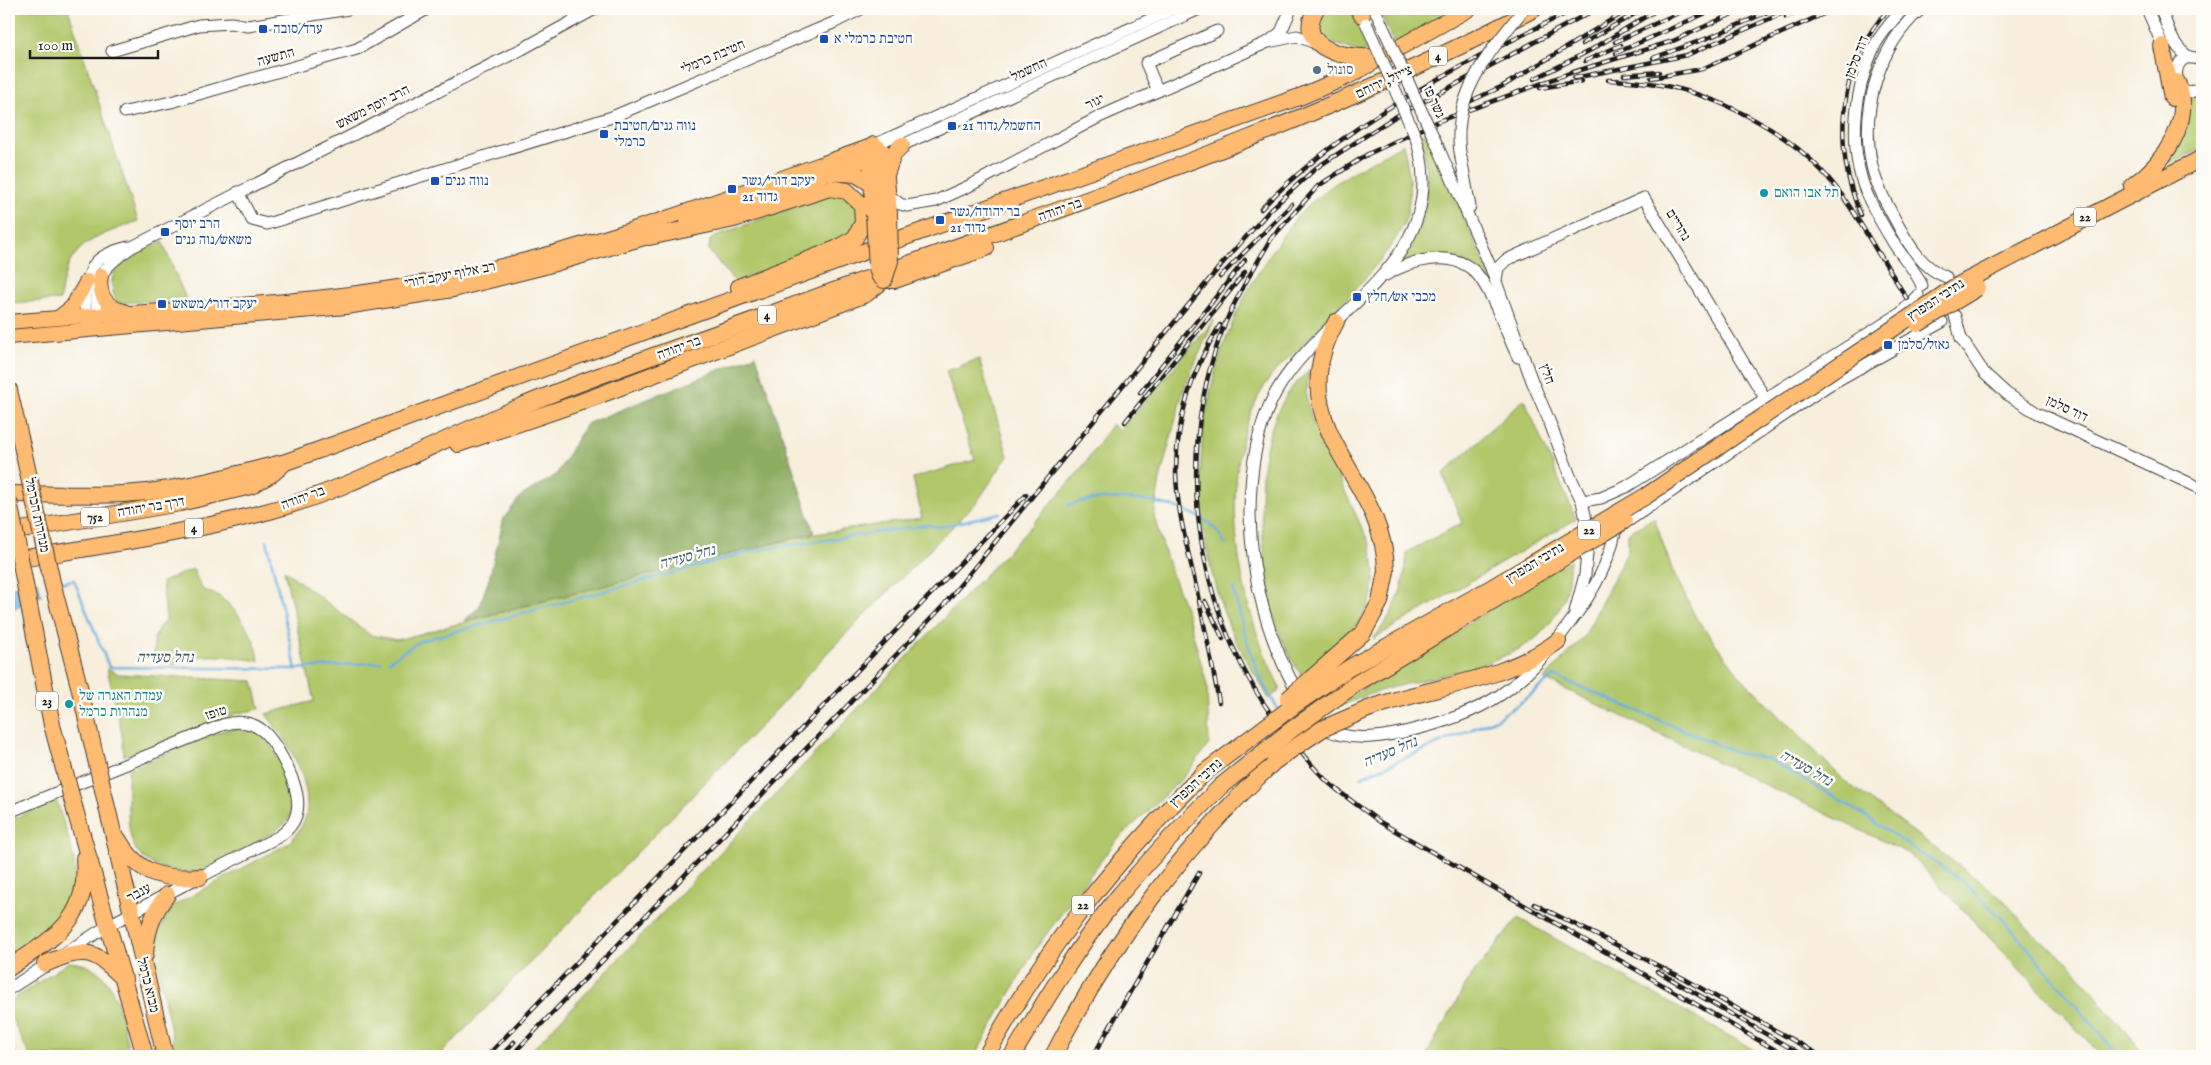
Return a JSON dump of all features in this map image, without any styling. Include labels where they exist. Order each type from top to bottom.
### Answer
[{"type":"highway","points":[[1316,9],[1311,18],[1310,30],[1312,36],[1322,46],[1352,58],[1387,54]]},
{"type":"highway","points":[[1440,26],[1444,9]]},
{"type":"highway","name":"בר יהודה","points":[[286,462],[574,356],[1302,96],[1348,76],[1468,9]]},
{"type":"highway","name":"צייזל, ירוחם","points":[[1342,102],[1534,9]]},
{"type":"highway","points":[[2156,167],[2166,147],[2173,105],[2162,46]]},
{"type":"highway","points":[[2087,216],[2156,167],[2165,155],[2182,109],[2182,92],[2176,79]]},
{"type":"highway","name":"בר יהודה","points":[[9,561],[152,536],[261,514],[370,474],[516,408],[939,252],[1169,171],[1342,102]]},
{"type":"highway","points":[[886,174],[894,154],[902,145]]},
{"type":"highway","points":[[876,152],[886,174],[888,195],[882,214]]},
{"type":"highway","points":[[872,184],[876,152]]},
{"type":"highway","name":"נתיבי המפרץ","points":[[1012,1056],[1046,998],[1117,898],[1164,844],[1221,786],[1297,725],[1357,683],[1593,542],[1905,332],[1972,284],[2087,216],[2202,158]]},
{"type":"highway","points":[[884,280],[895,280],[1028,233],[1125,194],[1169,171]]},
{"type":"highway","name":"נתיבי המפרץ","points":[[986,1056],[1014,1005],[1086,901],[1146,831],[1205,772],[1349,668],[1492,588],[1646,496],[1952,288],[1972,284],[2156,191],[2202,171]]},
{"type":"highway","points":[[370,474],[516,425],[866,294],[884,280],[890,261],[882,214],[872,184],[867,178],[856,174],[829,172]]},
{"type":"highway","points":[[574,356],[642,330],[772,272],[847,243],[861,229],[864,210],[853,195],[838,188],[830,188],[734,219],[649,237]]},
{"type":"highway","points":[[1205,772],[1364,633],[1380,602],[1386,571],[1385,548],[1378,525],[1327,427],[1318,396],[1317,384],[1321,360],[1327,340],[1336,322]]},
{"type":"highway","name":"מנהרות הכרמל","points":[[9,390],[24,450],[52,582],[79,686],[106,804]]},
{"type":"highway","name":"4","points":[[9,494],[118,494],[149,492],[216,479],[286,462]]},
{"type":"highway","name":"דרך בר יהודה","points":[[9,532],[180,503],[251,486],[273,473],[286,462]]},
{"type":"highway","name":"מנהרות הכרמל","points":[[9,501],[52,725],[81,830]]},
{"type":"highway","points":[[1053,1056],[1099,973],[1141,909],[1193,845],[1246,788],[1275,761],[1322,729],[1368,709],[1417,693],[1504,671],[1534,657],[1558,641]]},
{"type":"highway","name":"מבוא כרמל","points":[[106,804],[165,1056]]},
{"type":"highway","points":[[111,826],[126,851],[150,872],[173,878],[200,877]]},
{"type":"highway","points":[[13,964],[63,930],[76,911],[84,889],[85,873],[81,830]]},
{"type":"highway","name":"23","points":[[81,830],[109,925]]},
{"type":"highway","points":[[144,970],[148,930],[157,909],[167,894]]},
{"type":"highway","name":"מבוא כרמל","points":[[109,925],[145,1056]]},
{"type":"highway","points":[[45,964],[70,953],[88,953],[104,961],[125,980]]},
{"type":"main road","name":"רב אלוף יעקב דורי","points":[[9,337],[346,307],[444,292],[540,268],[649,237],[829,172],[876,152]]},
{"type":"main road","name":"רב אלוף יעקב דורי","points":[[9,322],[334,296],[452,277],[539,256],[876,152]]},
{"type":"main road","points":[[101,274],[100,290],[108,304],[115,309],[135,313]]},
{"type":"main road","points":[[58,318],[72,307],[87,281]]},
{"type":"street","points":[[112,51],[199,24],[231,23],[248,26],[348,9]]},
{"type":"street","name":"התשעה","points":[[125,112],[171,102],[357,49],[427,9]]},
{"type":"street","name":"הרב יוסף משאש","points":[[238,192],[522,49],[595,9]]},
{"type":"street","name":"חטיבת כרמלי","points":[[238,192],[252,220],[267,224],[612,117],[716,71],[833,23],[861,9]]},
{"type":"street","name":"החשמל","points":[[876,152],[1173,9]]},
{"type":"street","name":"החשמל","points":[[876,152],[902,145],[1199,9]]},
{"type":"street","points":[[1268,42],[1280,32],[1291,9]]},
{"type":"street","points":[[1473,223],[1461,158],[1460,126],[1473,79],[1490,51],[1524,9]]},
{"type":"street","name":"דוד סלמן","points":[[1903,9],[1876,45],[1868,67],[1858,108],[1857,153],[1870,200],[1892,242],[1918,277],[1920,291]]},
{"type":"street","name":"דוד סלמן","points":[[1921,9],[1905,26],[1887,51],[1873,92],[1870,109],[1869,151],[1881,195],[1903,235],[1929,268],[1946,277]]},
{"type":"street","points":[[2148,9],[2176,79],[2190,91],[2202,88]]},
{"type":"street","points":[[2161,9],[2179,50],[2196,59]]},
{"type":"street","name":"גשר פז","points":[[1366,13],[1438,147]]},
{"type":"street","name":"גשר פז","points":[[1366,13],[1416,138],[1424,186],[1418,220],[1403,248],[1379,279]]},
{"type":"street","points":[[1158,91],[1146,63],[1217,31]]},
{"type":"street","name":"יגור","points":[[888,195],[900,204],[907,206],[936,201],[970,186],[1099,117],[1268,42],[1297,36],[1322,46]]},
{"type":"street","points":[[2176,79],[2181,62],[2196,59]]},
{"type":"street","name":"חלץ","points":[[1438,147],[1487,257],[1532,381],[1582,501],[1588,529],[1588,550],[1585,575],[1573,618]]},
{"type":"street","points":[[92,330],[87,281],[91,269],[99,258],[111,252],[132,246],[238,192]]},
{"type":"street","name":"נהריים","points":[[1506,260],[1644,198],[1764,398]]},
{"type":"street","points":[[91,316],[101,274],[106,267],[132,246]]},
{"type":"street","points":[[1487,257],[1495,260],[1506,260]]},
{"type":"street","points":[[1532,381],[1516,353],[1488,292],[1474,271],[1450,261],[1425,260],[1399,268],[1379,279],[1300,360],[1276,392],[1259,436],[1251,488],[1253,545],[1266,618],[1273,645],[1285,672],[1310,714],[1321,726],[1346,736],[1357,738],[1399,733],[1440,723],[1478,708],[1505,692],[1534,668],[1558,641],[1589,596],[1615,532],[1619,527],[1827,386],[1955,316],[1960,311],[1963,298],[1958,284],[1946,277],[1933,278],[1901,313],[1894,326],[1884,338],[1833,371],[1827,386]]},
{"type":"street","points":[[1497,283],[1498,268],[1506,260]]},
{"type":"street","points":[[1920,291],[1918,302],[1924,314],[1929,319],[1942,322]]},
{"type":"street","points":[[1582,501],[1602,498],[1626,487],[1901,313]]},
{"type":"street","name":"דוד סלמן","points":[[1955,316],[1961,338],[1984,373],[2007,394],[2037,413],[2202,489]]},
{"type":"street","name":"טופז","points":[[9,812],[222,725],[242,722],[257,726],[270,736],[293,780],[298,794],[296,816],[288,830],[269,842],[200,877]]},
{"type":"street","name":"ענבר","points":[[9,989],[45,964],[109,925],[200,877]]},
{"type":"green space","points":[[9,9],[68,9],[138,221],[94,239],[75,255],[68,266],[63,281],[60,300],[9,303]]},
{"type":"green space","points":[[1320,9],[1352,9],[1358,17],[1371,50],[1361,53],[1319,38]]},
{"type":"green space","points":[[1379,9],[1441,9],[1440,18],[1394,44]]},
{"type":"green space","points":[[2202,94],[2202,149],[2169,163],[2177,145],[2187,97]]},
{"type":"green space","points":[[1426,133],[1501,300],[1465,262],[1397,265],[1415,236],[1425,208],[1426,171],[1419,135]]},
{"type":"green space","points":[[1403,144],[1410,188],[1407,215],[1401,230],[1376,266],[1267,382],[1250,416],[1240,453],[1235,494],[1236,536],[1242,577],[1252,618],[1265,655],[1281,689],[1269,699],[1228,623],[1213,578],[1204,531],[1201,483],[1203,436],[1211,389],[1224,344],[1243,300],[1282,236],[1305,209],[1321,194],[1355,171]]},
{"type":"green space","points":[[834,192],[859,204],[854,234],[735,282],[709,251],[710,240],[723,233]]},
{"type":"green space","points":[[162,241],[186,299],[121,303],[116,301],[112,288],[116,269],[131,256]]},
{"type":"green space","points":[[1214,320],[1183,391],[1160,479],[1154,517],[1171,572],[1188,616],[1207,685],[1209,744],[1185,776],[1115,842],[1073,898],[1034,951],[975,1056],[526,1056],[1026,532],[1081,469],[1112,424],[1120,431]]},
{"type":"green space","points":[[756,355],[814,533],[464,621],[479,607],[489,579],[504,518],[521,496],[556,475],[586,424]]},
{"type":"green space","points":[[979,359],[1008,456],[977,502],[828,652],[776,710],[439,1056],[176,1056],[157,964],[158,933],[173,906],[289,843],[301,827],[307,814],[307,796],[300,770],[288,746],[266,714],[314,701],[284,570],[370,635],[397,640],[654,572],[809,535],[922,518],[913,478],[975,460],[946,371]]},
{"type":"green space","points":[[1309,371],[1306,396],[1311,418],[1370,545],[1375,572],[1373,592],[1367,609],[1357,624],[1301,675],[1282,640],[1272,610],[1267,582],[1261,495],[1266,451],[1279,409],[1290,390]]},
{"type":"green space","points":[[1524,399],[1576,519],[1373,639],[1388,619],[1398,599],[1404,578],[1407,552],[1462,523],[1443,474]]},
{"type":"green space","points":[[1654,518],[1672,569],[1696,618],[1741,677],[1846,782],[2001,897],[2030,931],[2069,963],[2146,1056],[2102,1056],[1910,854],[1544,679],[1584,637],[1628,550],[1628,533]]},
{"type":"green space","points":[[1570,560],[1568,580],[1561,605],[1544,630],[1530,642],[1511,653],[1489,662],[1392,687],[1320,715]]},
{"type":"green space","points":[[193,569],[202,589],[220,597],[240,617],[255,643],[259,661],[204,656],[183,660],[174,665],[154,653],[154,639],[158,629],[166,619],[162,582]]},
{"type":"green space","points":[[107,668],[118,674],[253,681],[260,709],[238,713],[124,756],[122,734]]},
{"type":"green space","points":[[242,728],[260,734],[267,741],[280,762],[292,800],[288,820],[244,849],[215,865],[196,872],[180,872],[164,868],[142,857],[137,851],[130,834],[128,769],[224,730]]},
{"type":"green space","points":[[56,799],[74,861],[75,881],[73,892],[64,914],[49,932],[31,945],[9,952],[9,821]]},
{"type":"green space","points":[[1518,918],[1765,1056],[1523,1056],[1498,1048],[1482,1051],[1479,1056],[1426,1056],[1469,979]]},
{"type":"green space","points":[[69,962],[86,965],[98,972],[108,982],[119,1010],[130,1056],[30,1056],[9,1013],[9,1002]]},
{"type":"water","points":[[38,582],[41,595],[9,611],[9,588]]},
{"type":"waterway","name":"נחל סעדיה","points":[[1068,505],[1093,500],[1117,499],[1153,502],[1171,506],[1189,512],[1204,520],[1217,531],[1225,544]]},
{"type":"waterway","name":"נחל סעדיה","points":[[389,661],[420,641],[757,550],[927,525],[939,527],[1000,513]]},
{"type":"waterway","points":[[267,541],[296,669]]},
{"type":"waterway","name":"נחל סעדיה","points":[[59,583],[74,580],[109,667],[296,669],[381,662]]},
{"type":"waterway","name":"נחל סעדיה","points":[[1233,588],[1250,652],[1262,682],[1279,710]]},
{"type":"waterway","name":"נחל סעדיה","points":[[1361,777],[1496,719],[1519,704],[1554,676],[1738,753],[1769,759],[1845,803],[1961,880],[2003,919],[2119,1056]]},
{"type":"railway","points":[[1261,209],[1331,147],[1369,120],[1450,72],[1575,9]]},
{"type":"railway","points":[[511,1056],[943,606],[1221,265],[1270,210],[1316,168],[1393,118],[1596,9]]},
{"type":"railway","points":[[1460,106],[1503,86],[1629,9]]},
{"type":"railway","points":[[1582,44],[1643,9]]},
{"type":"railway","points":[[1534,79],[1591,50],[1658,9]]},
{"type":"railway","points":[[1615,42],[1687,9]]},
{"type":"railway","points":[[1616,53],[1715,9]]},
{"type":"railway","points":[[1270,240],[1318,186],[1368,154],[1439,121],[1567,74],[1673,41],[1743,9]]},
{"type":"railway","points":[[1653,58],[1713,36],[1774,9]]},
{"type":"railway","points":[[1574,78],[1687,55],[1792,9]]},
{"type":"railway","points":[[1786,17],[1804,9]]},
{"type":"railway","points":[[1651,78],[1702,69],[1834,9]]},
{"type":"railway","points":[[1861,215],[1852,189],[1846,162],[1843,135],[1845,108],[1850,81],[1859,55],[1872,31],[1889,9]]},
{"type":"railway","points":[[1585,61],[1621,45]]},
{"type":"railway","points":[[1624,75],[1659,72]]},
{"type":"railway","points":[[1608,80],[1635,81],[1661,85],[1704,97],[1726,105],[1788,141],[1821,170],[1838,190],[1881,258]]},
{"type":"railway","points":[[1540,88],[1582,81]]},
{"type":"railway","points":[[1220,277],[1292,204]]},
{"type":"railway","points":[[1273,236],[1229,314],[1207,379],[1198,434],[1196,489],[1202,544],[1214,598],[1234,649],[1260,698],[1293,743],[1320,774],[1341,793],[1380,822],[1786,1056]]},
{"type":"railway","points":[[1879,253],[1907,299]]},
{"type":"railway","points":[[1140,393],[1245,260]]},
{"type":"railway","points":[[1125,422],[1245,272]]},
{"type":"railway","points":[[1219,702],[1205,627],[1182,526],[1176,469],[1183,412],[1188,394],[1202,358],[1220,325]]},
{"type":"railway","points":[[487,1056],[1026,495]]},
{"type":"railway","points":[[1205,601],[1223,639]]},
{"type":"railway","points":[[1093,1056],[1199,873]]},
{"type":"railway","points":[[1534,904],[1683,978],[1821,1056]]},
{"type":"railway","points":[[1657,971],[1804,1056]]},
{"type":"railway","points":[[501,1056],[514,1042]]},
{"type":"place","name":"ערד/סובה","points":[[263,29]]},
{"type":"place","name":"חטיבת כרמלי א","points":[[824,39]]},
{"type":"place","name":"סונול","points":[[1317,70]]},
{"type":"place","name":"החשמל/גדוד 21","points":[[952,126]]},
{"type":"place","name":"נווה גנים/חטיבת כרמלי","points":[[604,134]]},
{"type":"place","name":"נווה גנים","points":[[435,181]]},
{"type":"place","name":"יעקב דורי/גשר גדוד 21","points":[[732,189]]},
{"type":"place","name":"תל אבו הואם","points":[[1764,193]]},
{"type":"place","name":"בר יהודה/גשר גדוד 21","points":[[940,220]]},
{"type":"place","name":"הרב יוסף משאש/נוה גנים","points":[[165,232]]},
{"type":"place","name":"מכבי אש/חלץ","points":[[1357,297]]},
{"type":"place","name":"יעקב דורי/משאש","points":[[162,304]]},
{"type":"place","name":"גאזל/סלמן","points":[[1888,345]]},
{"type":"place","name":"עמדת האגרה של מנהרות כרמל","points":[[69,704]]}]
